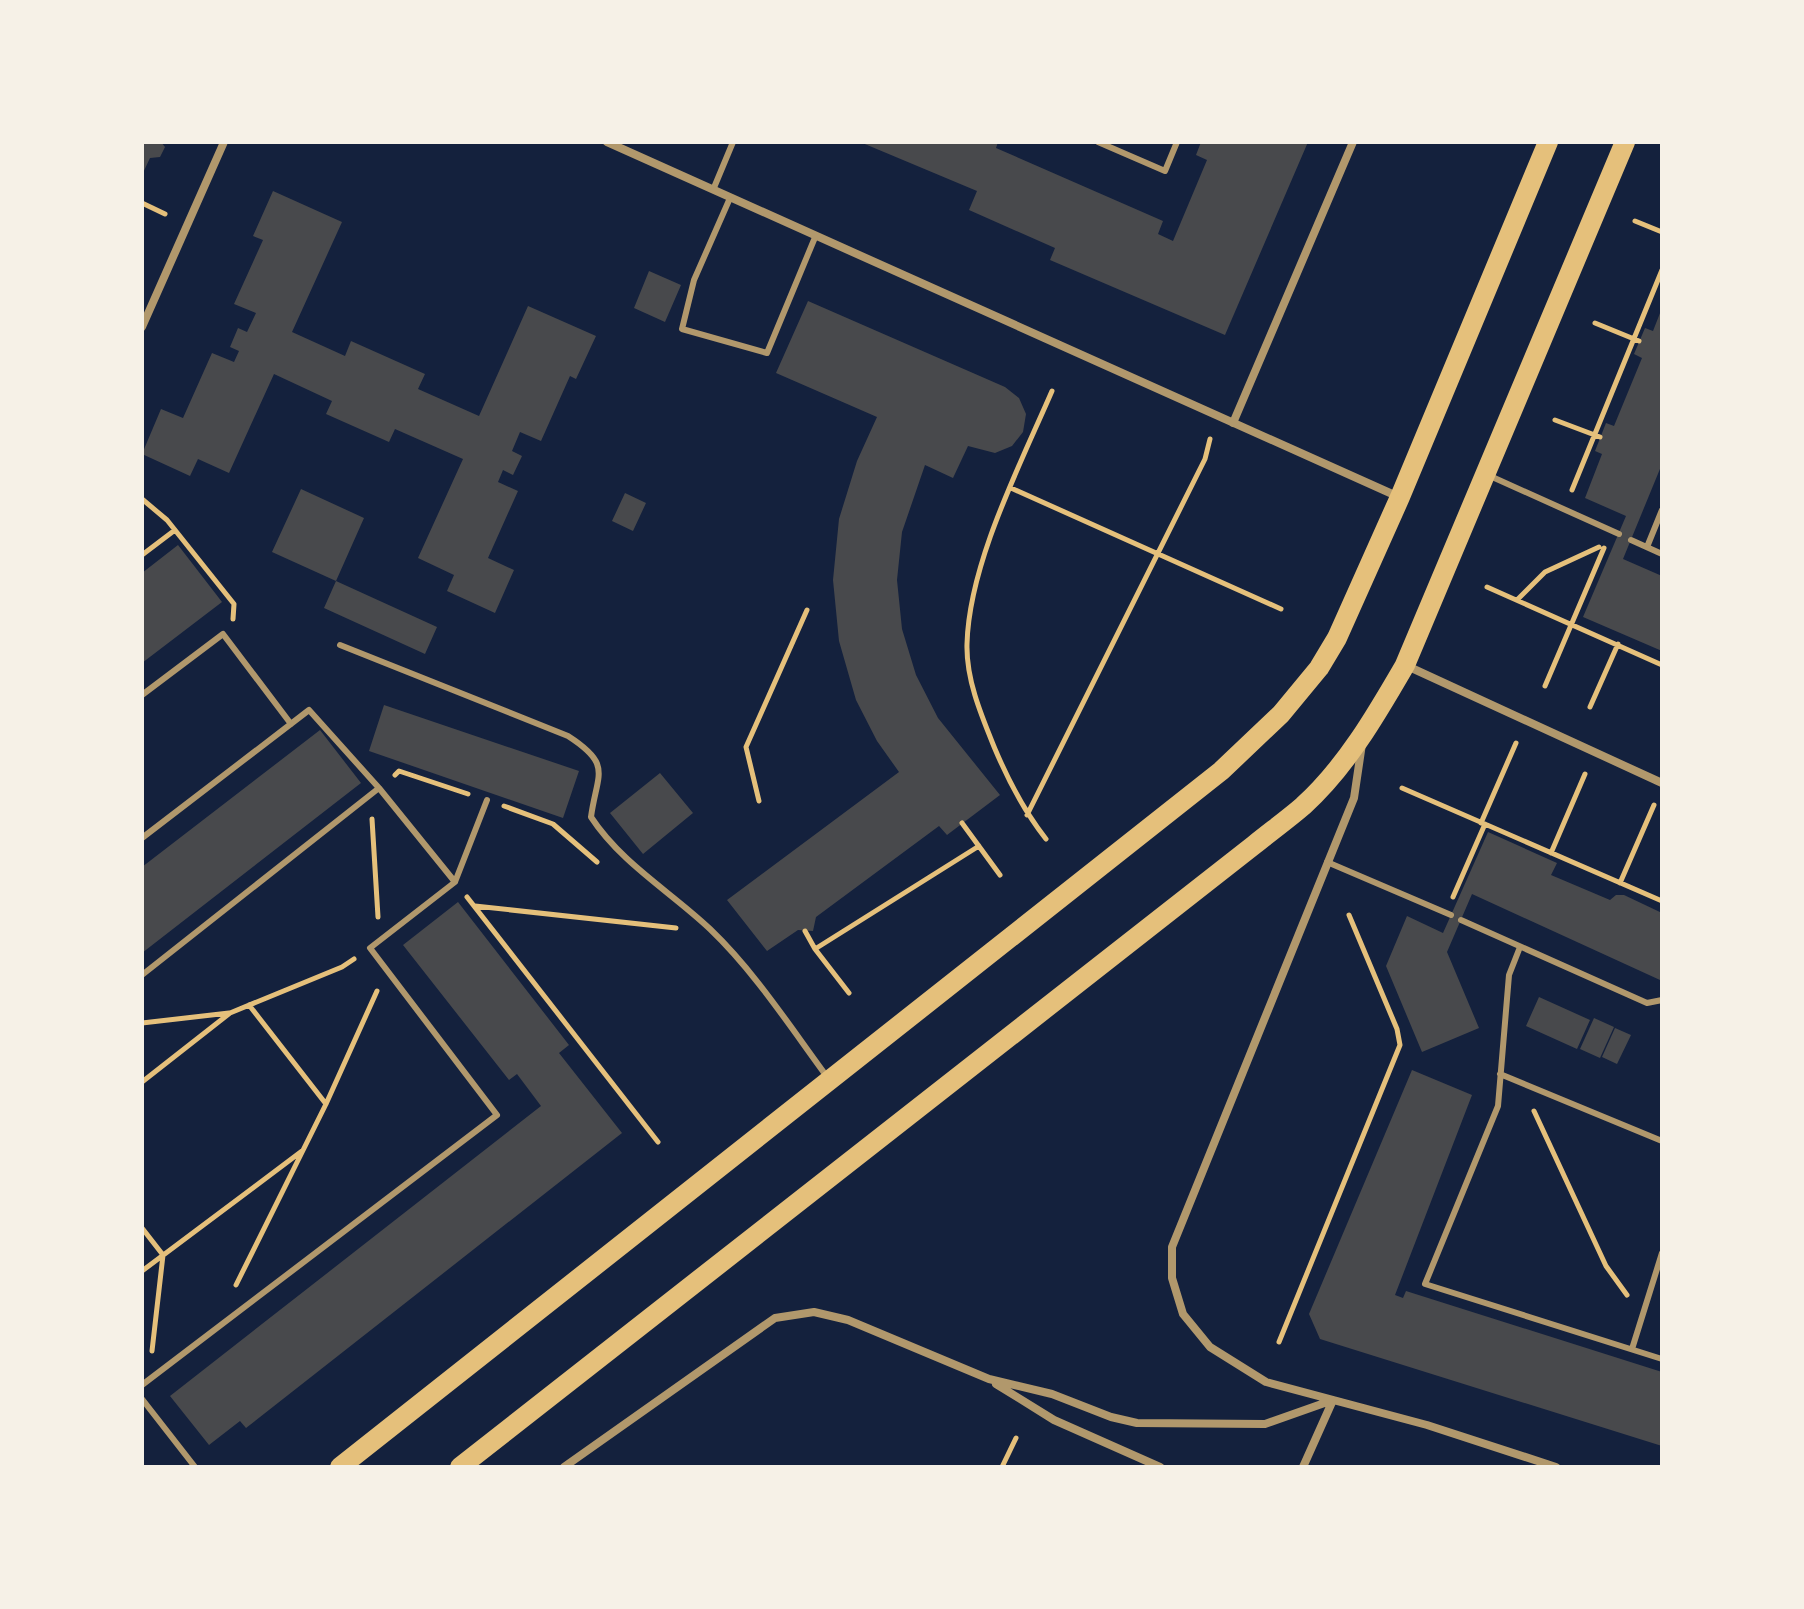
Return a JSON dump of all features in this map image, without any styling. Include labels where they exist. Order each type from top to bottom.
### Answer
[{"type":"main road","points":[[340,1467],[1221,771],[1281,714],[1319,668],[1337,638],[1400,497],[1548,142]]},
{"type":"main road","points":[[460,1467],[1304,805],[1335,771],[1364,733],[1405,665],[1625,142]]},
{"type":"street","points":[[142,327],[224,142]]},
{"type":"street","points":[[607,142],[1400,497]]},
{"type":"street","points":[[1233,423],[1353,142]]},
{"type":"street","points":[[1405,665],[1662,783]]},
{"type":"street","points":[[1364,733],[1354,798],[1172,1247],[1172,1278],[1183,1314],[1210,1347],[1266,1382],[1427,1425],[1556,1467]]},
{"type":"street","points":[[564,1467],[775,1318],[814,1312],[848,1320],[989,1379],[1052,1394],[1111,1417],[1137,1423],[1265,1424],[1333,1400]]},
{"type":"street","points":[[989,1379],[1054,1420],[1160,1467]]},
{"type":"street","points":[[1303,1467],[1333,1400]]},
{"type":"lane","points":[[713,190],[733,142]]},
{"type":"lane","points":[[1098,142],[1165,171],[1177,142]]},
{"type":"lane","points":[[730,198],[694,280],[682,329],[767,353],[816,235]]},
{"type":"lane","points":[[1486,474],[1619,534]]},
{"type":"lane","points":[[1647,547],[1662,510]]},
{"type":"lane","points":[[1631,540],[1662,554]]},
{"type":"lane","points":[[142,695],[223,634],[291,724]]},
{"type":"lane","points":[[340,645],[568,736],[586,747],[598,762],[600,779],[591,817],[600,830],[630,863],[711,931],[747,971],[830,1081]]},
{"type":"lane","points":[[142,838],[309,710],[379,788],[455,882]]},
{"type":"lane","points":[[142,975],[379,788]]},
{"type":"lane","points":[[145,1382],[497,1115],[370,948],[455,882],[487,800]]},
{"type":"lane","points":[[1327,862],[1448,914]]},
{"type":"lane","points":[[1461,920],[1647,1003],[1662,1000]]},
{"type":"lane","points":[[1520,947],[1509,975],[1498,1106],[1425,1284],[1662,1359]]},
{"type":"lane","points":[[1500,1074],[1662,1141]]},
{"type":"lane","points":[[1632,1349],[1662,1253]]},
{"type":"lane","points":[[142,1399],[195,1467]]},
{"type":"path","points":[[142,203],[165,214]]},
{"type":"path","points":[[1635,221],[1662,232]]},
{"type":"path","points":[[1564,509],[1597,436],[1662,270]]},
{"type":"path","points":[[1595,323],[1636,340]]},
{"type":"path","points":[[1046,839],[1027,815],[1011,785],[977,706],[967,646],[975,583],[1052,391]]},
{"type":"path","points":[[1555,420],[1597,436]]},
{"type":"path","points":[[1027,815],[1205,459],[1210,439]]},
{"type":"path","points":[[1011,488],[1281,609]]},
{"type":"path","points":[[142,499],[167,520],[234,604],[233,626],[223,634]]},
{"type":"path","points":[[142,555],[175,530]]},
{"type":"path","points":[[1517,600],[1545,572],[1606,543],[1545,686]]},
{"type":"path","points":[[1487,587],[1662,665]]},
{"type":"path","points":[[759,801],[746,747],[807,610]]},
{"type":"path","points":[[1590,707],[1618,644]]},
{"type":"path","points":[[1448,914],[1516,743]]},
{"type":"path","points":[[379,788],[399,771],[487,800],[553,824],[598,863]]},
{"type":"path","points":[[1551,853],[1585,774]]},
{"type":"path","points":[[1402,788],[1662,901]]},
{"type":"path","points":[[371,804],[378,926]]},
{"type":"path","points":[[1620,883],[1654,805]]},
{"type":"path","points":[[962,823],[1000,875]]},
{"type":"path","points":[[815,949],[979,846]]},
{"type":"path","points":[[455,882],[658,1142]]},
{"type":"path","points":[[474,906],[681,928]]},
{"type":"path","points":[[1279,1342],[1400,1045],[1397,1029],[1349,915]]},
{"type":"path","points":[[805,931],[849,993]]},
{"type":"path","points":[[142,1082],[230,1013],[342,967],[370,948]]},
{"type":"path","points":[[235,1288],[326,1104],[387,969]]},
{"type":"path","points":[[249,1005],[326,1104]]},
{"type":"path","points":[[142,1023],[230,1013]]},
{"type":"path","points":[[1531,1104],[1606,1266],[1630,1300]]},
{"type":"path","points":[[142,1271],[303,1150]]},
{"type":"path","points":[[142,1228],[163,1255],[145,1382]]},
{"type":"path","points":[[1002,1467],[1016,1438]]},
{"type":"building","points":[[142,142],[161,142],[165,147],[160,157],[150,158],[142,175]]},
{"type":"building","points":[[860,142],[998,142],[996,148],[1163,221],[1158,234],[1173,241],[1207,160],[1196,155],[1201,142],[1308,142],[1225,335],[1050,260],[1055,248],[969,210],[977,191]]},
{"type":"building","points":[[273,191],[342,222],[292,332],[345,356],[351,341],[425,374],[418,389],[479,416],[528,306],[596,336],[576,379],[570,376],[541,441],[520,432],[512,451],[522,456],[513,475],[503,470],[498,482],[518,491],[488,558],[514,570],[495,613],[447,591],[454,575],[418,558],[463,459],[395,429],[389,442],[326,414],[332,401],[274,374],[229,473],[198,459],[190,476],[142,454],[161,409],[183,418],[212,353],[234,362],[239,351],[230,347],[238,328],[247,332],[256,313],[234,304],[263,240],[253,236]]},
{"type":"building","points":[[649,271],[681,285],[665,322],[634,308]]},
{"type":"building","points":[[808,301],[1005,387],[1019,398],[1026,414],[1023,432],[1012,446],[995,453],[968,446],[953,478],[925,465],[902,532],[897,580],[902,629],[916,675],[938,718],[1000,795],[947,835],[939,826],[816,917],[813,931],[798,930],[767,951],[727,900],[899,772],[877,741],[856,700],[839,641],[833,580],[839,519],[857,461],[877,417],[776,373]]},
{"type":"building","points":[[1662,308],[1662,464],[1623,559],[1662,576],[1662,651],[1583,617],[1626,516],[1585,498],[1602,454],[1595,451],[1606,423],[1614,426],[1642,358],[1634,354],[1645,328],[1653,331]]},
{"type":"building","points":[[301,489],[364,518],[336,581],[272,552]]},
{"type":"building","points":[[625,493],[646,503],[633,531],[612,521]]},
{"type":"building","points":[[178,545],[222,602],[142,663],[142,573]]},
{"type":"building","points":[[336,581],[437,627],[425,654],[324,608]]},
{"type":"building","points":[[384,705],[579,771],[563,818],[369,751]]},
{"type":"building","points":[[320,730],[361,783],[142,953],[142,867]]},
{"type":"building","points":[[660,773],[693,813],[643,854],[610,813]]},
{"type":"building","points":[[1488,832],[1557,863],[1551,875],[1610,900],[1616,895],[1624,895],[1662,913],[1662,974],[1660,980],[1472,894],[1447,952],[1479,1028],[1422,1052],[1386,966],[1407,916],[1443,933]]},
{"type":"building","points":[[458,902],[569,1045],[559,1053],[622,1133],[246,1428],[240,1421],[209,1445],[170,1396],[541,1106],[517,1074],[509,1080],[403,945]]},
{"type":"building","points":[[1539,997],[1590,1020],[1577,1049],[1526,1026]]},
{"type":"building","points":[[1594,1018],[1614,1027],[1600,1058],[1580,1049]]},
{"type":"building","points":[[1615,1028],[1631,1035],[1617,1064],[1602,1057]]},
{"type":"building","points":[[1412,1070],[1472,1095],[1395,1295],[1403,1298],[1406,1291],[1662,1372],[1662,1446],[1320,1339],[1309,1314]]}]
